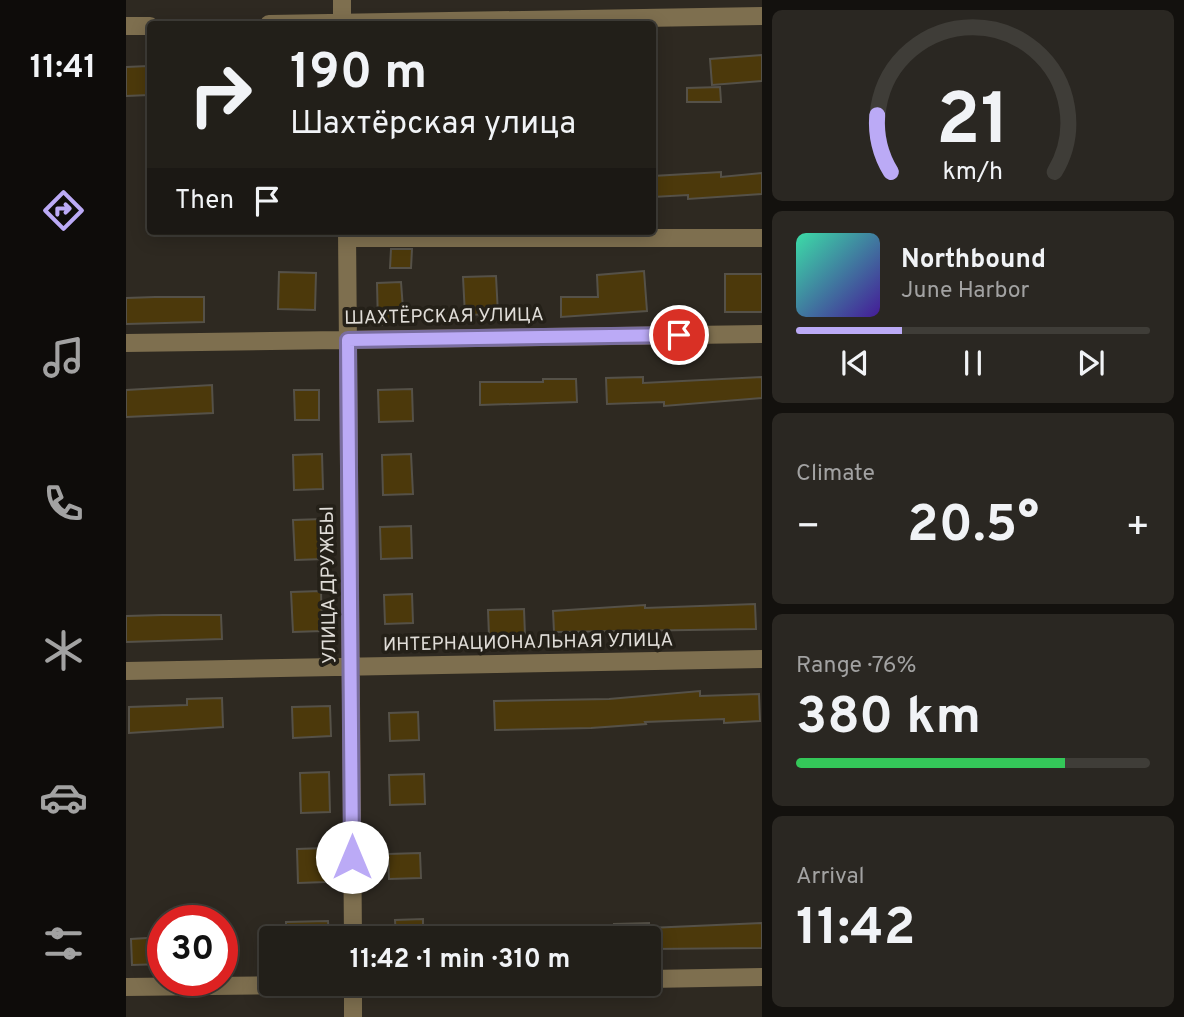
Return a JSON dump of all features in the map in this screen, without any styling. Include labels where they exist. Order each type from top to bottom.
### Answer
[{"type":"street","points":[[342,0],[342,21]]},
{"type":"street","points":[[500,21],[762,16]]},
{"type":"street","points":[[126,26],[147,26]]},
{"type":"street","name":"УЛИЦА ДРУЖБЫ","points":[[347,235],[353,926]]},
{"type":"street","points":[[451,235],[762,238]]},
{"type":"street","name":"ШАХТЁРСКАЯ УЛИЦА","points":[[126,343],[762,334]]},
{"type":"street","name":"ИНТЕРНАЦИОНАЛЬНАЯ УЛИЦА","points":[[126,671],[762,659]]},
{"type":"street","points":[[661,979],[762,978]]},
{"type":"street","points":[[126,988],[259,986]]},
{"type":"street","points":[[353,996],[353,1017]]},
{"type":"building","points":[[762,55],[762,81],[712,85],[710,59]]},
{"type":"building","points":[[147,66],[147,95],[126,96],[126,67]]},
{"type":"building","points":[[720,87],[721,102],[687,102],[687,88]]},
{"type":"building","points":[[721,172],[721,177],[762,173],[762,194],[688,199],[688,195],[656,197],[656,176]]},
{"type":"building","points":[[391,249],[412,249],[411,268],[390,268]]},
{"type":"building","points":[[644,271],[647,311],[561,317],[561,297],[598,297],[597,275]]},
{"type":"building","points":[[279,272],[316,273],[315,310],[278,309]]},
{"type":"building","points":[[725,274],[762,274],[762,312],[725,312]]},
{"type":"building","points":[[496,276],[498,314],[465,315],[463,277]]},
{"type":"building","points":[[401,282],[404,323],[378,325],[377,283]]},
{"type":"building","points":[[204,297],[204,322],[126,324],[126,298]]},
{"type":"building","points":[[643,377],[643,383],[762,377],[762,398],[664,406],[664,402],[607,404],[606,378]]},
{"type":"building","points":[[543,379],[576,379],[577,402],[480,405],[480,382],[543,382]]},
{"type":"building","points":[[212,385],[213,413],[126,417],[126,390]]},
{"type":"building","points":[[412,389],[413,421],[379,422],[378,390]]},
{"type":"building","points":[[294,390],[319,390],[319,420],[295,420]]},
{"type":"building","points":[[322,454],[323,489],[294,490],[293,455]]},
{"type":"building","points":[[411,454],[413,494],[383,495],[382,455]]},
{"type":"building","points":[[323,519],[324,559],[295,560],[293,520]]},
{"type":"building","points":[[411,526],[412,558],[381,559],[380,527]]},
{"type":"building","points":[[321,591],[322,631],[293,632],[291,592]]},
{"type":"building","points":[[412,594],[413,623],[385,624],[384,595]]},
{"type":"building","points":[[755,604],[756,629],[554,632],[553,611],[645,605],[645,608]]},
{"type":"building","points":[[524,609],[525,635],[489,636],[488,610]]},
{"type":"building","points":[[221,615],[222,639],[126,642],[126,616]]},
{"type":"building","points":[[700,691],[700,696],[759,694],[760,721],[724,723],[724,719],[645,722],[646,724],[591,728],[495,730],[494,701],[609,699]]},
{"type":"building","points":[[222,698],[223,727],[129,733],[129,707],[187,705],[187,699]]},
{"type":"building","points":[[330,706],[331,736],[293,738],[292,707]]},
{"type":"building","points":[[418,712],[419,740],[390,741],[389,713]]},
{"type":"building","points":[[329,772],[330,812],[301,813],[300,773]]},
{"type":"building","points":[[424,774],[425,804],[390,805],[389,775]]},
{"type":"building","points":[[325,848],[326,882],[298,883],[297,849]]},
{"type":"building","points":[[420,853],[421,878],[389,879],[388,854]]},
{"type":"building","points":[[423,919],[423,926],[395,926],[395,920]]},
{"type":"building","points":[[328,921],[328,926],[286,926],[286,922]]},
{"type":"building","points":[[649,923],[649,926],[614,926]]},
{"type":"building","points":[[762,923],[762,948],[661,949],[661,927]]},
{"type":"building","points":[[147,938],[147,965],[132,965],[131,939]]},
{"type":"route","points":[[352,857],[348,340],[679,335]]}]
